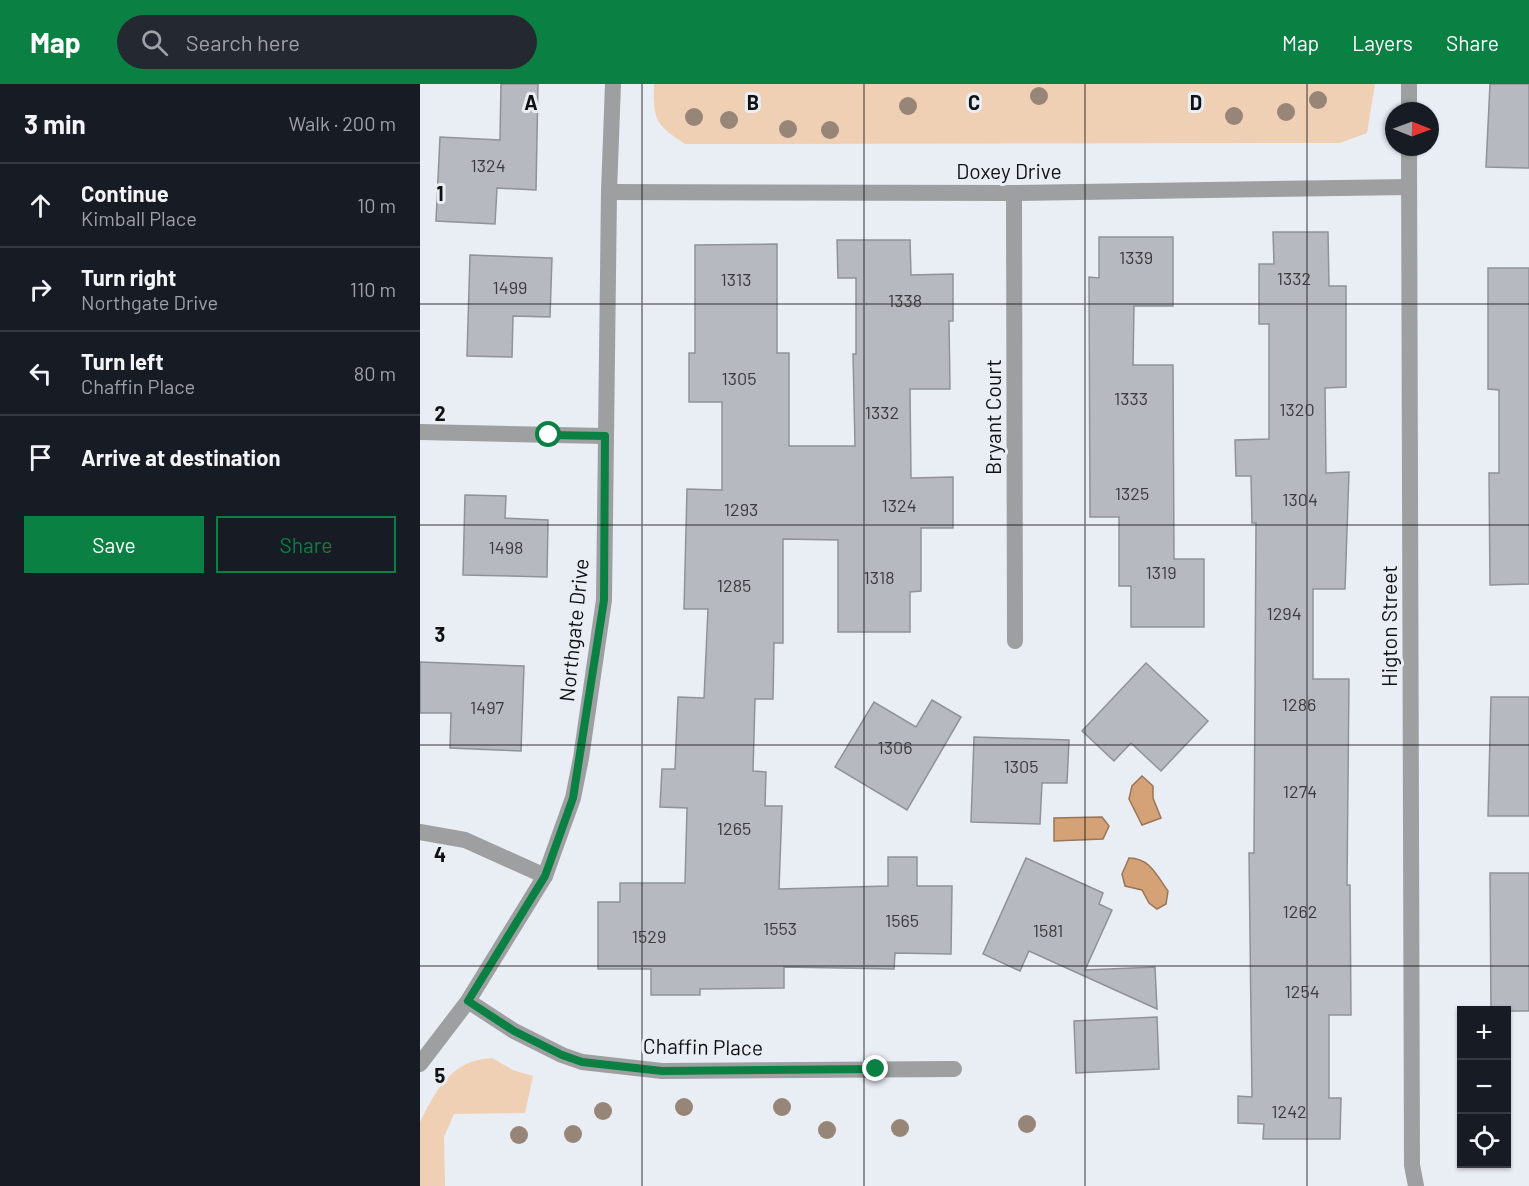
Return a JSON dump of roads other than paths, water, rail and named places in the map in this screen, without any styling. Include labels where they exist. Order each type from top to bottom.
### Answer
[{"type":"street","name":"Northgate Drive","points":[[420,1064],[468,1001],[545,876],[573,798],[604,600],[609,192],[613,84]]},
{"type":"street","points":[[1409,84],[1409,102]]},
{"type":"street","name":"Higton Street","points":[[1409,156],[1412,1165],[1416,1186]]},
{"type":"street","name":"Doxey Drive","points":[[609,192],[1014,193],[1409,187]]},
{"type":"street","name":"Bryant Court","points":[[1014,193],[1015,641]]},
{"type":"street","points":[[420,432],[605,436]]},
{"type":"street","points":[[420,832],[465,840],[545,876]]},
{"type":"street","name":"Chaffin Place","points":[[468,1001],[514,1031],[562,1055],[582,1062],[662,1071],[954,1069]]}]
